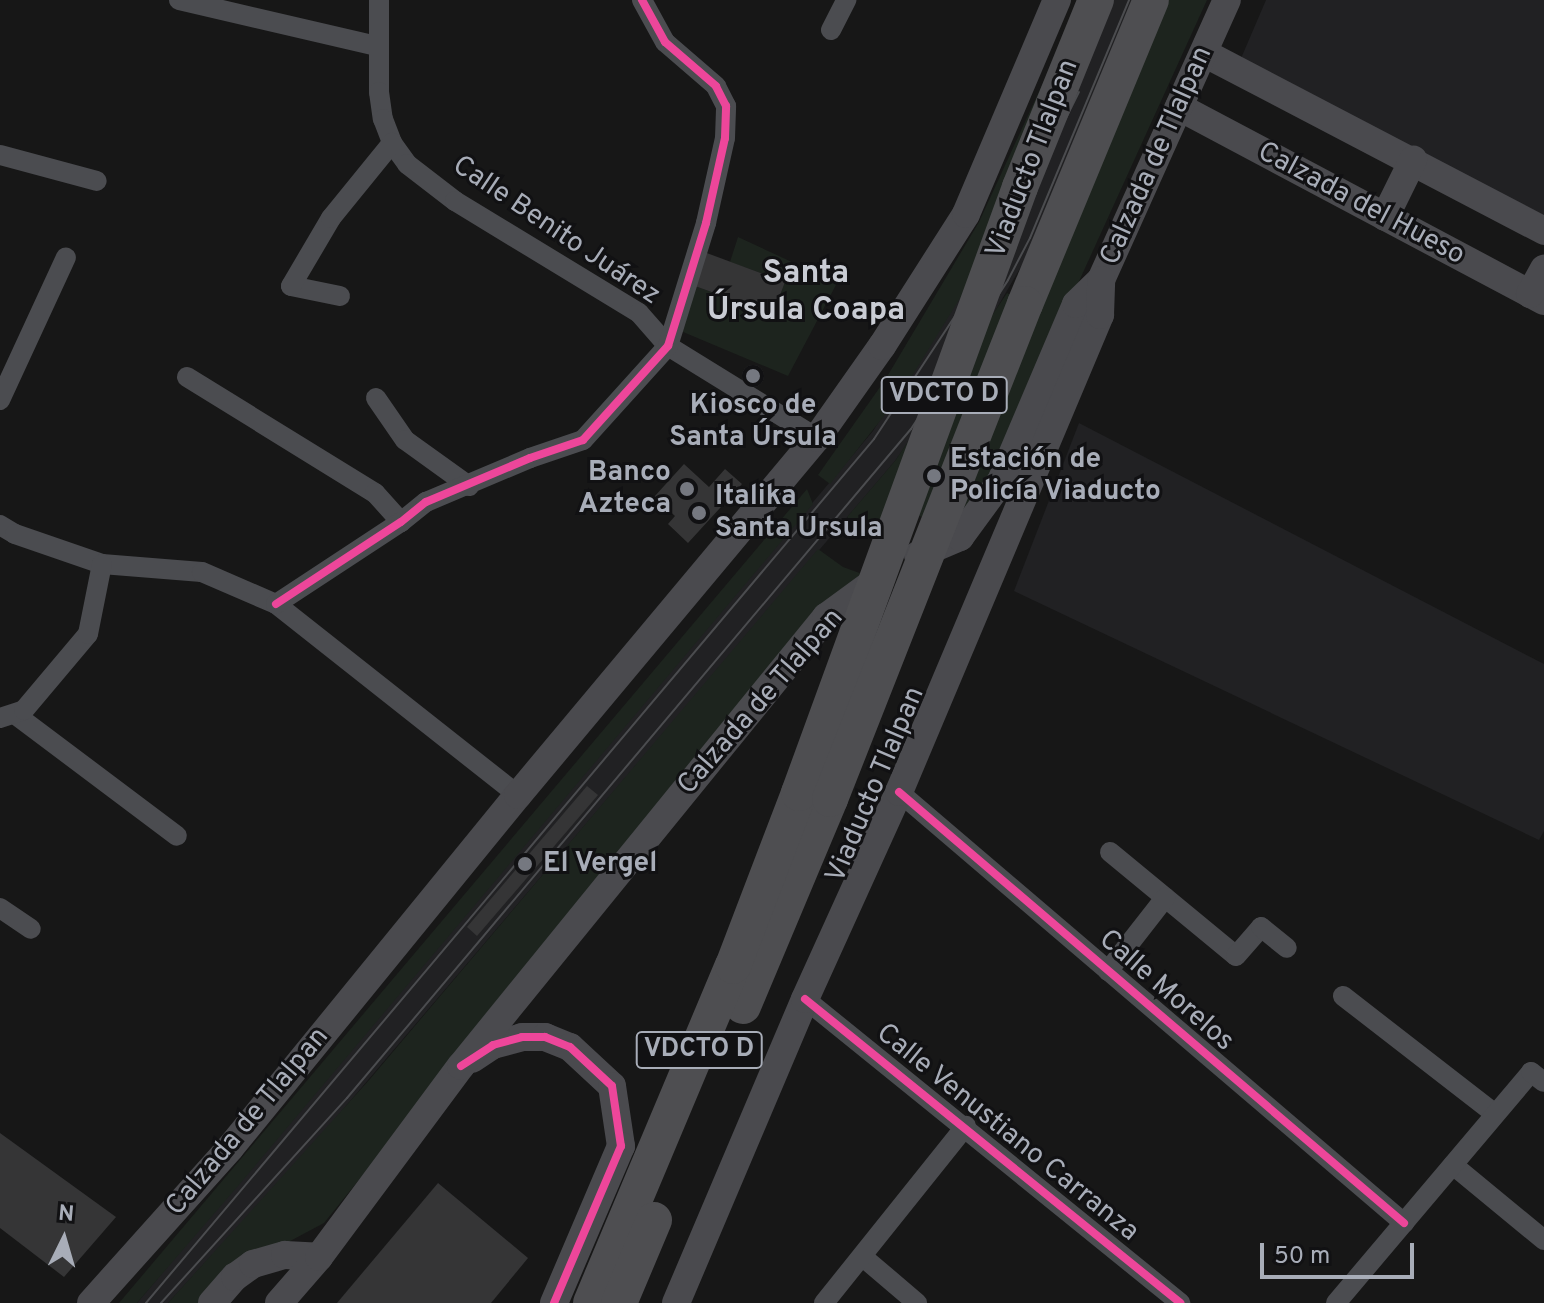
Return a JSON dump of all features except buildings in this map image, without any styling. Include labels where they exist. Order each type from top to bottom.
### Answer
[{"type":"highway","name":"Viaducto Tlalpan","points":[[591,1303],[733,966],[814,796],[1020,187],[1096,0]]},
{"type":"highway","name":"Viaducto Tlalpan","points":[[619,1303],[814,796],[1025,304],[1151,0]]},
{"type":"main road","name":"Calzada de Tlalpan","points":[[91,1303],[230,1148],[518,795],[817,438],[882,346],[966,214],[1057,0]]},
{"type":"main road","name":"Calzada de Tlalpan","points":[[279,1303],[319,1257],[461,1066],[826,617],[899,563],[960,537],[1001,481],[1076,304],[1101,280],[1227,0]]},
{"type":"main road","points":[[1204,53],[1544,231]]},
{"type":"main road","name":"Calzada del Hueso","points":[[1179,107],[1537,298]]},
{"type":"main road","points":[[1385,217],[1413,160]]},
{"type":"main road","points":[[1537,298],[1544,269]]},
{"type":"main road","name":"Viaducto Tlalpan","points":[[676,1303],[805,999],[899,792],[1100,315],[1101,280]]},
{"type":"main road","points":[[461,1066],[493,1045],[522,1037],[545,1037],[570,1047],[591,1062],[612,1086],[621,1146],[554,1303]]},
{"type":"main road","points":[[212,1303],[253,1264],[285,1255],[319,1257]]},
{"type":"street","points":[[179,0],[377,46]]},
{"type":"street","name":"Calle Benito Juárez","points":[[379,0],[377,46],[381,106],[392,143],[407,164],[455,201],[639,313],[668,346],[817,438]]},
{"type":"street","points":[[276,604],[401,522],[426,502],[530,458],[583,440],[668,346],[706,223],[725,138],[726,106],[716,86],[665,42],[642,0]]},
{"type":"street","points":[[831,30],[846,0]]},
{"type":"street","points":[[340,296],[291,286],[331,218],[392,143]]},
{"type":"street","points":[[0,155],[97,181]]},
{"type":"street","points":[[0,400],[66,257]]},
{"type":"street","points":[[187,377],[375,493],[401,522]]},
{"type":"street","points":[[376,398],[405,440],[469,486]]},
{"type":"street","points":[[0,525],[15,534],[102,564],[202,572],[276,604],[518,795]]},
{"type":"street","points":[[102,564],[88,634],[8,716],[177,836]]},
{"type":"street","name":"Calle Morelos","points":[[899,792],[1404,1223]]},
{"type":"street","points":[[1110,852],[1236,956],[1261,927],[1287,948]]},
{"type":"street","points":[[1108,971],[1165,898]]},
{"type":"street","points":[[0,908],[31,929]]},
{"type":"street","points":[[1343,996],[1495,1114]]},
{"type":"street","name":"Calle Venustiano Carranza","points":[[805,999],[966,1126],[1180,1303]]},
{"type":"street","points":[[1336,1303],[1495,1114],[1537,1077]]},
{"type":"street","points":[[824,1303],[966,1126]]},
{"type":"street","points":[[1453,1165],[1544,1240]]},
{"type":"street","points":[[863,1257],[917,1303]]},
{"type":"shaded area","points":[[1081,0],[999,235],[899,397],[830,484],[818,475],[885,380],[979,222]]},
{"type":"shaded area","points":[[1111,0],[1141,0],[1040,234],[977,342],[895,461],[311,1147],[168,1303],[137,1303],[873,431],[999,235]]},
{"type":"shaded area","points":[[1169,0],[1207,0],[1000,455],[978,494],[945,530],[907,509],[884,547],[847,517],[895,461],[1007,293],[1037,308]]},
{"type":"shaded area","points":[[1266,0],[1544,0],[1544,243],[1236,70]]},
{"type":"shaded area","points":[[738,237],[837,283],[788,376],[676,329],[692,285],[773,314],[785,282],[730,262]]},
{"type":"shaded area","points":[[1079,423],[1544,664],[1544,831],[1539,840],[1014,591]]},
{"type":"shaded area","points":[[807,489],[813,504],[238,1186],[137,1303],[119,1303]]},
{"type":"shaded area","points":[[818,549],[843,567],[865,575],[830,598],[324,1223],[277,1248],[201,1303],[168,1303],[370,1079]]},
{"type":"tram line","points":[[161,1303],[347,1098],[911,429],[1008,280],[1030,238],[1129,0]]},
{"type":"tram line","points":[[146,1303],[874,439],[1006,239],[1079,92]]},
{"type":"cycle path","points":[[276,604],[401,522],[426,502],[530,458],[583,440],[668,346],[706,223],[725,138],[726,106],[716,86],[665,42],[642,0]]},
{"type":"cycle path","points":[[899,792],[1404,1223]]},
{"type":"cycle path","points":[[805,999],[1180,1303]]},
{"type":"cycle path","points":[[461,1066],[493,1045],[522,1037],[545,1037],[570,1047],[612,1086],[621,1146],[554,1303]]},
{"type":"place","name":"Kiosco de Santa Úrsula","points":[[753,376]]},
{"type":"place","name":"Estación de Policía Viaducto","points":[[934,476]]},
{"type":"place","name":"Banco Azteca","points":[[687,489]]},
{"type":"place","name":"Italika Santa Ursula","points":[[699,513]]},
{"type":"place","name":"El Vergel","points":[[525,864]]},
{"type":"district","name":"Santa Úrsula Coapa","points":[[806,294]]}]
